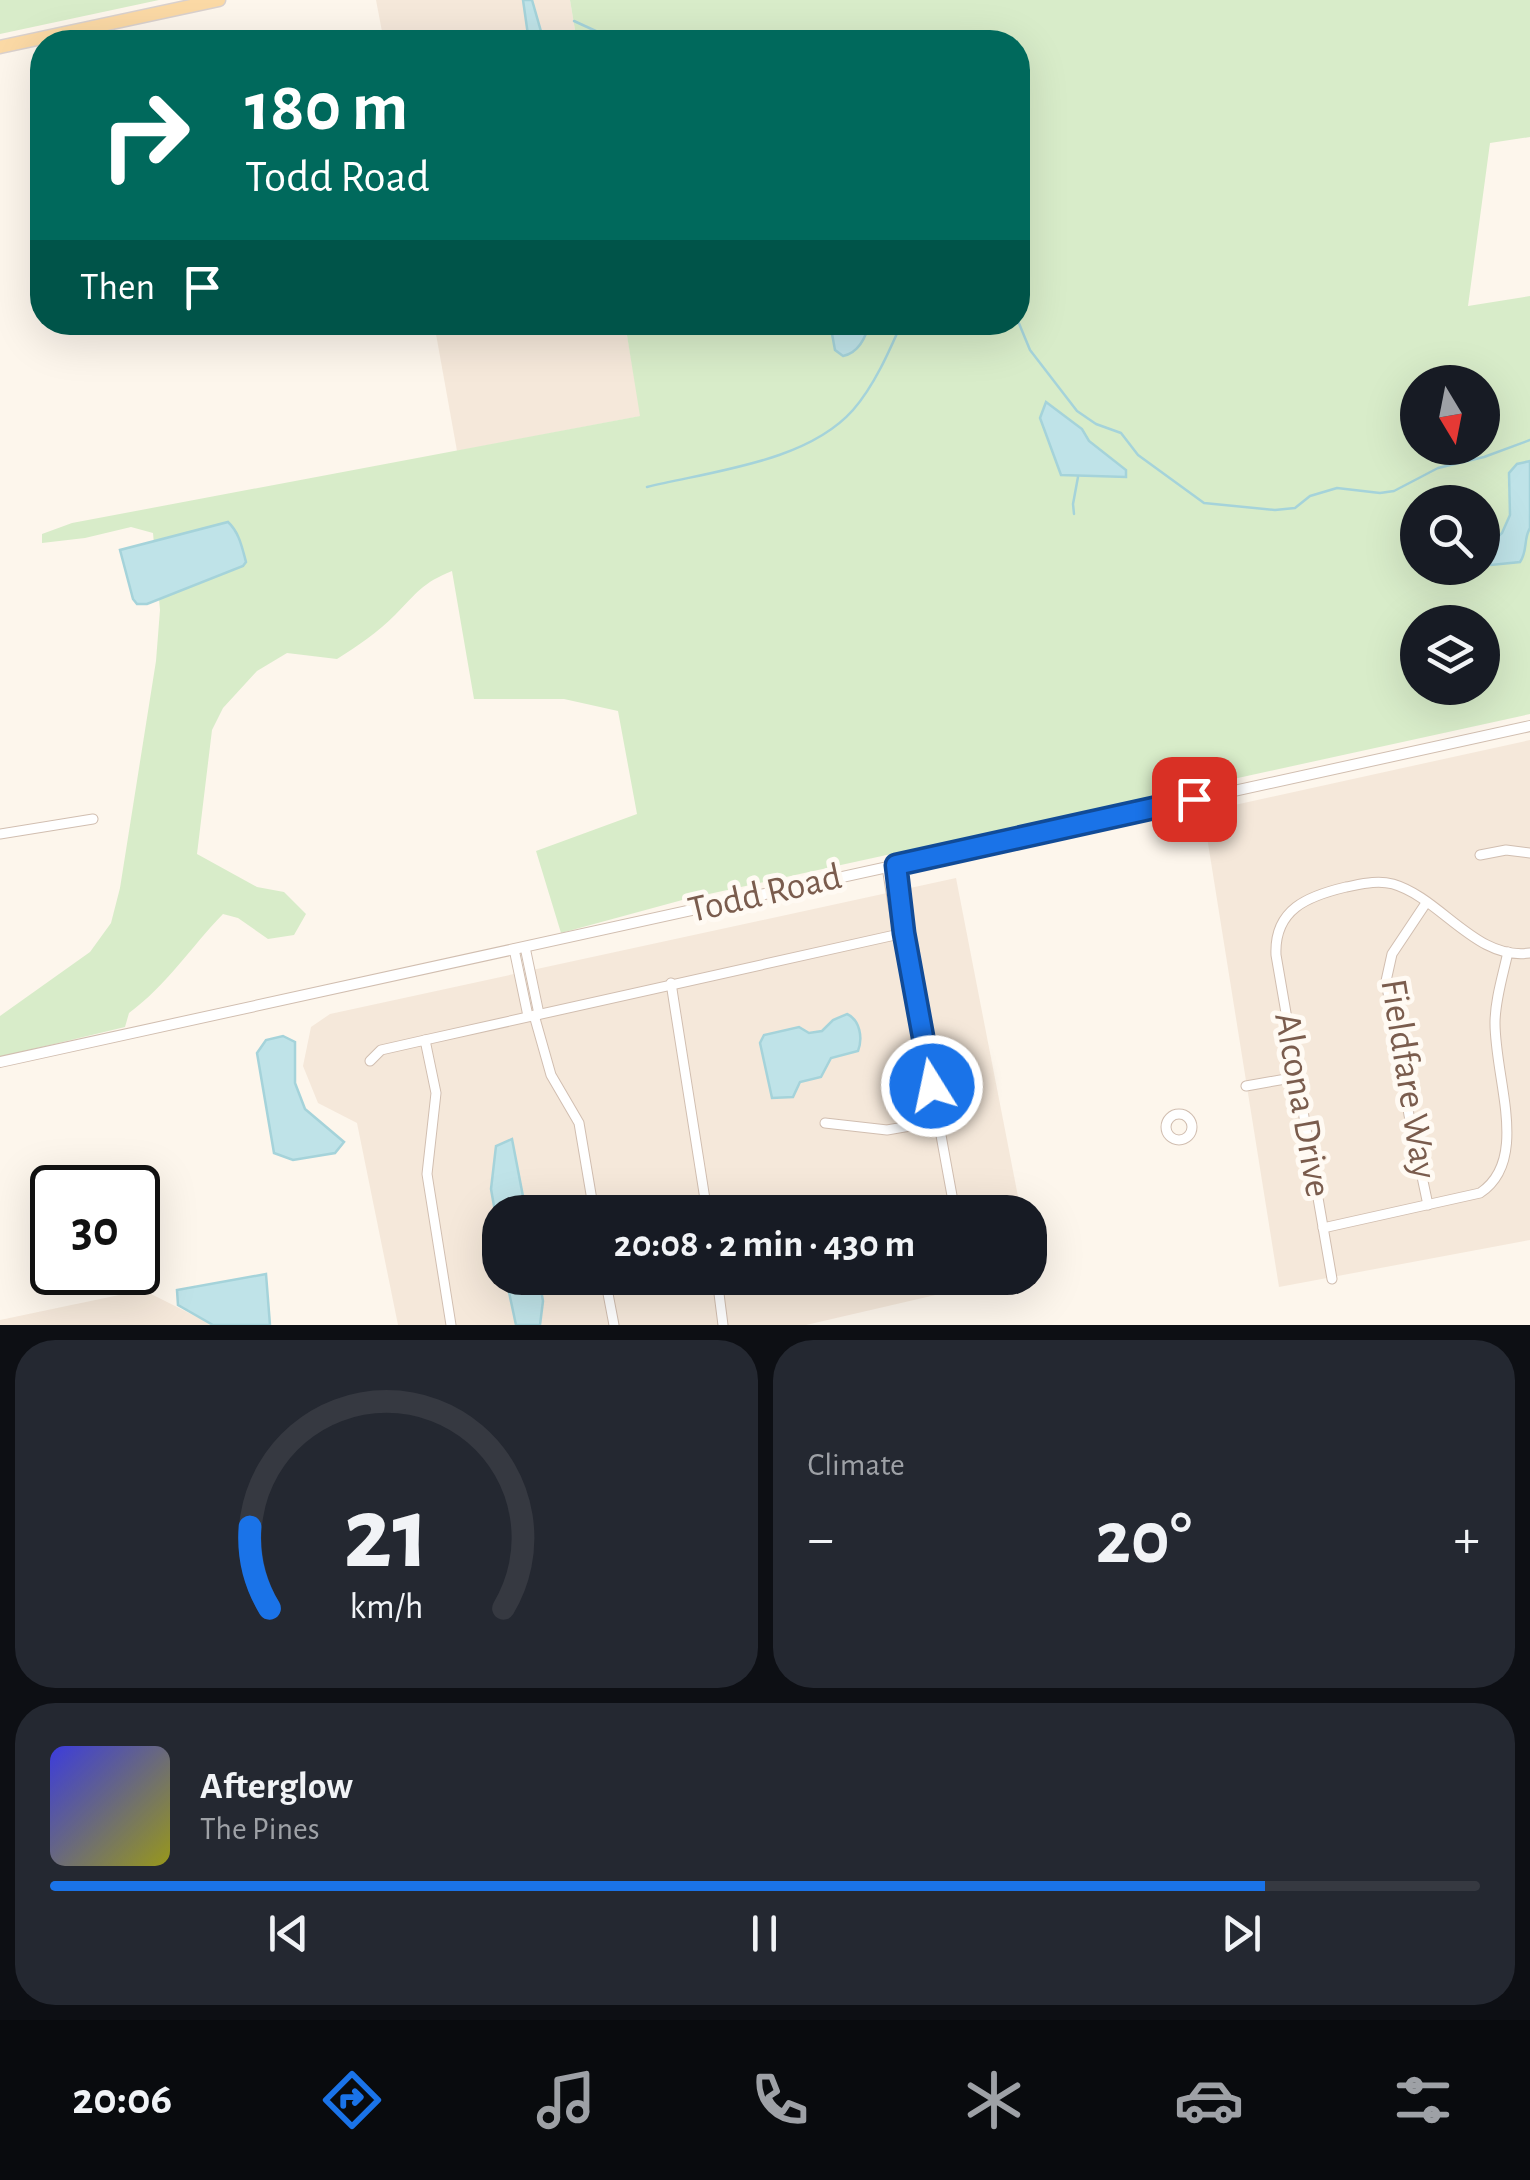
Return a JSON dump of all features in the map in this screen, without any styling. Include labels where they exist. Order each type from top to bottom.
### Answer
[{"type":"main road","points":[[82,30],[219,0]]},
{"type":"main road","points":[[0,48],[30,41]]},
{"type":"street","name":"Todd Road","points":[[0,1062],[1530,726]]},
{"type":"street","points":[[0,834],[93,818]]},
{"type":"street","points":[[1480,855],[1506,850],[1530,853]]},
{"type":"street","points":[[892,866],[896,922],[904,933],[952,1195]]},
{"type":"street","name":"Alcona Drive","points":[[1332,1279],[1276,954],[1278,931],[1287,914],[1303,900],[1367,883],[1396,885],[1426,903]]},
{"type":"street","points":[[1426,903],[1489,946],[1508,952],[1530,952]]},
{"type":"street","name":"Fieldfare Way","points":[[1426,903],[1392,954],[1386,981],[1428,1205]]},
{"type":"street","points":[[370,1061],[381,1050],[904,933]]},
{"type":"street","points":[[520,948],[533,1015],[551,1075],[578,1123],[591,1195]]},
{"type":"street","points":[[1508,952],[1496,1026],[1519,1138]]},
{"type":"street","points":[[671,983],[704,1195]]},
{"type":"street","points":[[425,1040],[436,1094],[427,1174],[451,1325]]},
{"type":"street","points":[[1246,1086],[1297,1077]]},
{"type":"street","points":[[824,1123],[888,1130],[938,1121]]},
{"type":"street","points":[[1323,1228],[1480,1194],[1504,1178],[1516,1157]]},
{"type":"street","points":[[609,1295],[614,1325]]},
{"type":"street","points":[[719,1295],[722,1325]]},
{"type":"shaded area","points":[[376,0],[570,0],[575,30],[382,30]]},
{"type":"shaded area","points":[[436,335],[627,335],[641,416],[457,451]]},
{"type":"shaded area","points":[[1530,740],[1530,1240],[1279,1287],[1203,812]]},
{"type":"shaded area","points":[[956,878],[1018,1195],[482,1195],[482,1295],[936,1295],[806,1325],[398,1325],[357,1123],[318,1103],[303,1066],[311,1027],[330,1014]]},
{"type":"shaded area","points":[[119,1295],[153,1295],[213,1325],[0,1325],[0,1320]]},
{"type":"green space","points":[[0,0],[159,0],[0,34]]},
{"type":"green space","points":[[570,0],[1530,0],[1530,137],[1490,143],[1468,306],[1530,296],[1530,714],[686,899],[561,933],[536,851],[637,814],[618,711],[564,699],[474,699],[452,571],[427,584],[382,627],[337,659],[287,653],[257,671],[223,708],[212,730],[197,854],[257,887],[284,892],[306,914],[294,935],[268,939],[238,918],[223,914],[167,979],[129,1013],[125,1027],[0,1057],[0,1016],[90,952],[111,923],[156,661],[160,610],[153,533],[131,527],[42,543],[42,534],[72,523],[640,416],[627,335],[1030,335],[1030,30],[575,30]]},
{"type":"water","points":[[523,0],[532,0],[541,30],[527,30]]},
{"type":"water","points":[[832,335],[865,335],[853,352],[843,356],[835,350]]},
{"type":"water","points":[[1046,402],[1126,470],[1126,477],[1061,475],[1040,418]]},
{"type":"water","points":[[1530,461],[1530,528],[1520,562],[1500,564],[1500,535],[1510,515],[1509,473],[1517,464]]},
{"type":"water","points":[[228,522],[241,545],[246,562],[243,566],[147,604],[137,604],[120,550]]},
{"type":"water","points":[[847,1014],[859,1030],[858,1051],[831,1058],[821,1077],[800,1082],[793,1097],[772,1098],[760,1043],[764,1035],[799,1027],[809,1033],[822,1031]]},
{"type":"water","points":[[283,1036],[295,1042],[295,1083],[305,1109],[344,1142],[335,1153],[293,1160],[274,1153],[257,1053],[266,1040]]},
{"type":"water","points":[[512,1139],[523,1195],[492,1195],[496,1146]]},
{"type":"water","points":[[266,1274],[270,1325],[213,1325],[178,1305],[177,1290]]},
{"type":"water","points":[[510,1295],[542,1295],[540,1325],[516,1325]]},
{"type":"waterway","points":[[574,21],[594,30]]},
{"type":"waterway","points":[[647,487],[757,462],[811,442],[834,428],[868,390],[896,335]]},
{"type":"waterway","points":[[1024,335],[1030,350],[1077,411],[1096,424],[1121,433],[1138,455],[1204,503],[1275,510],[1295,508],[1310,496],[1337,488],[1394,491],[1438,468],[1530,440]]},
{"type":"waterway","points":[[1074,514],[1078,477]]},
{"type":"route","points":[[932,1086],[904,933],[896,865],[1194,799]]}]
